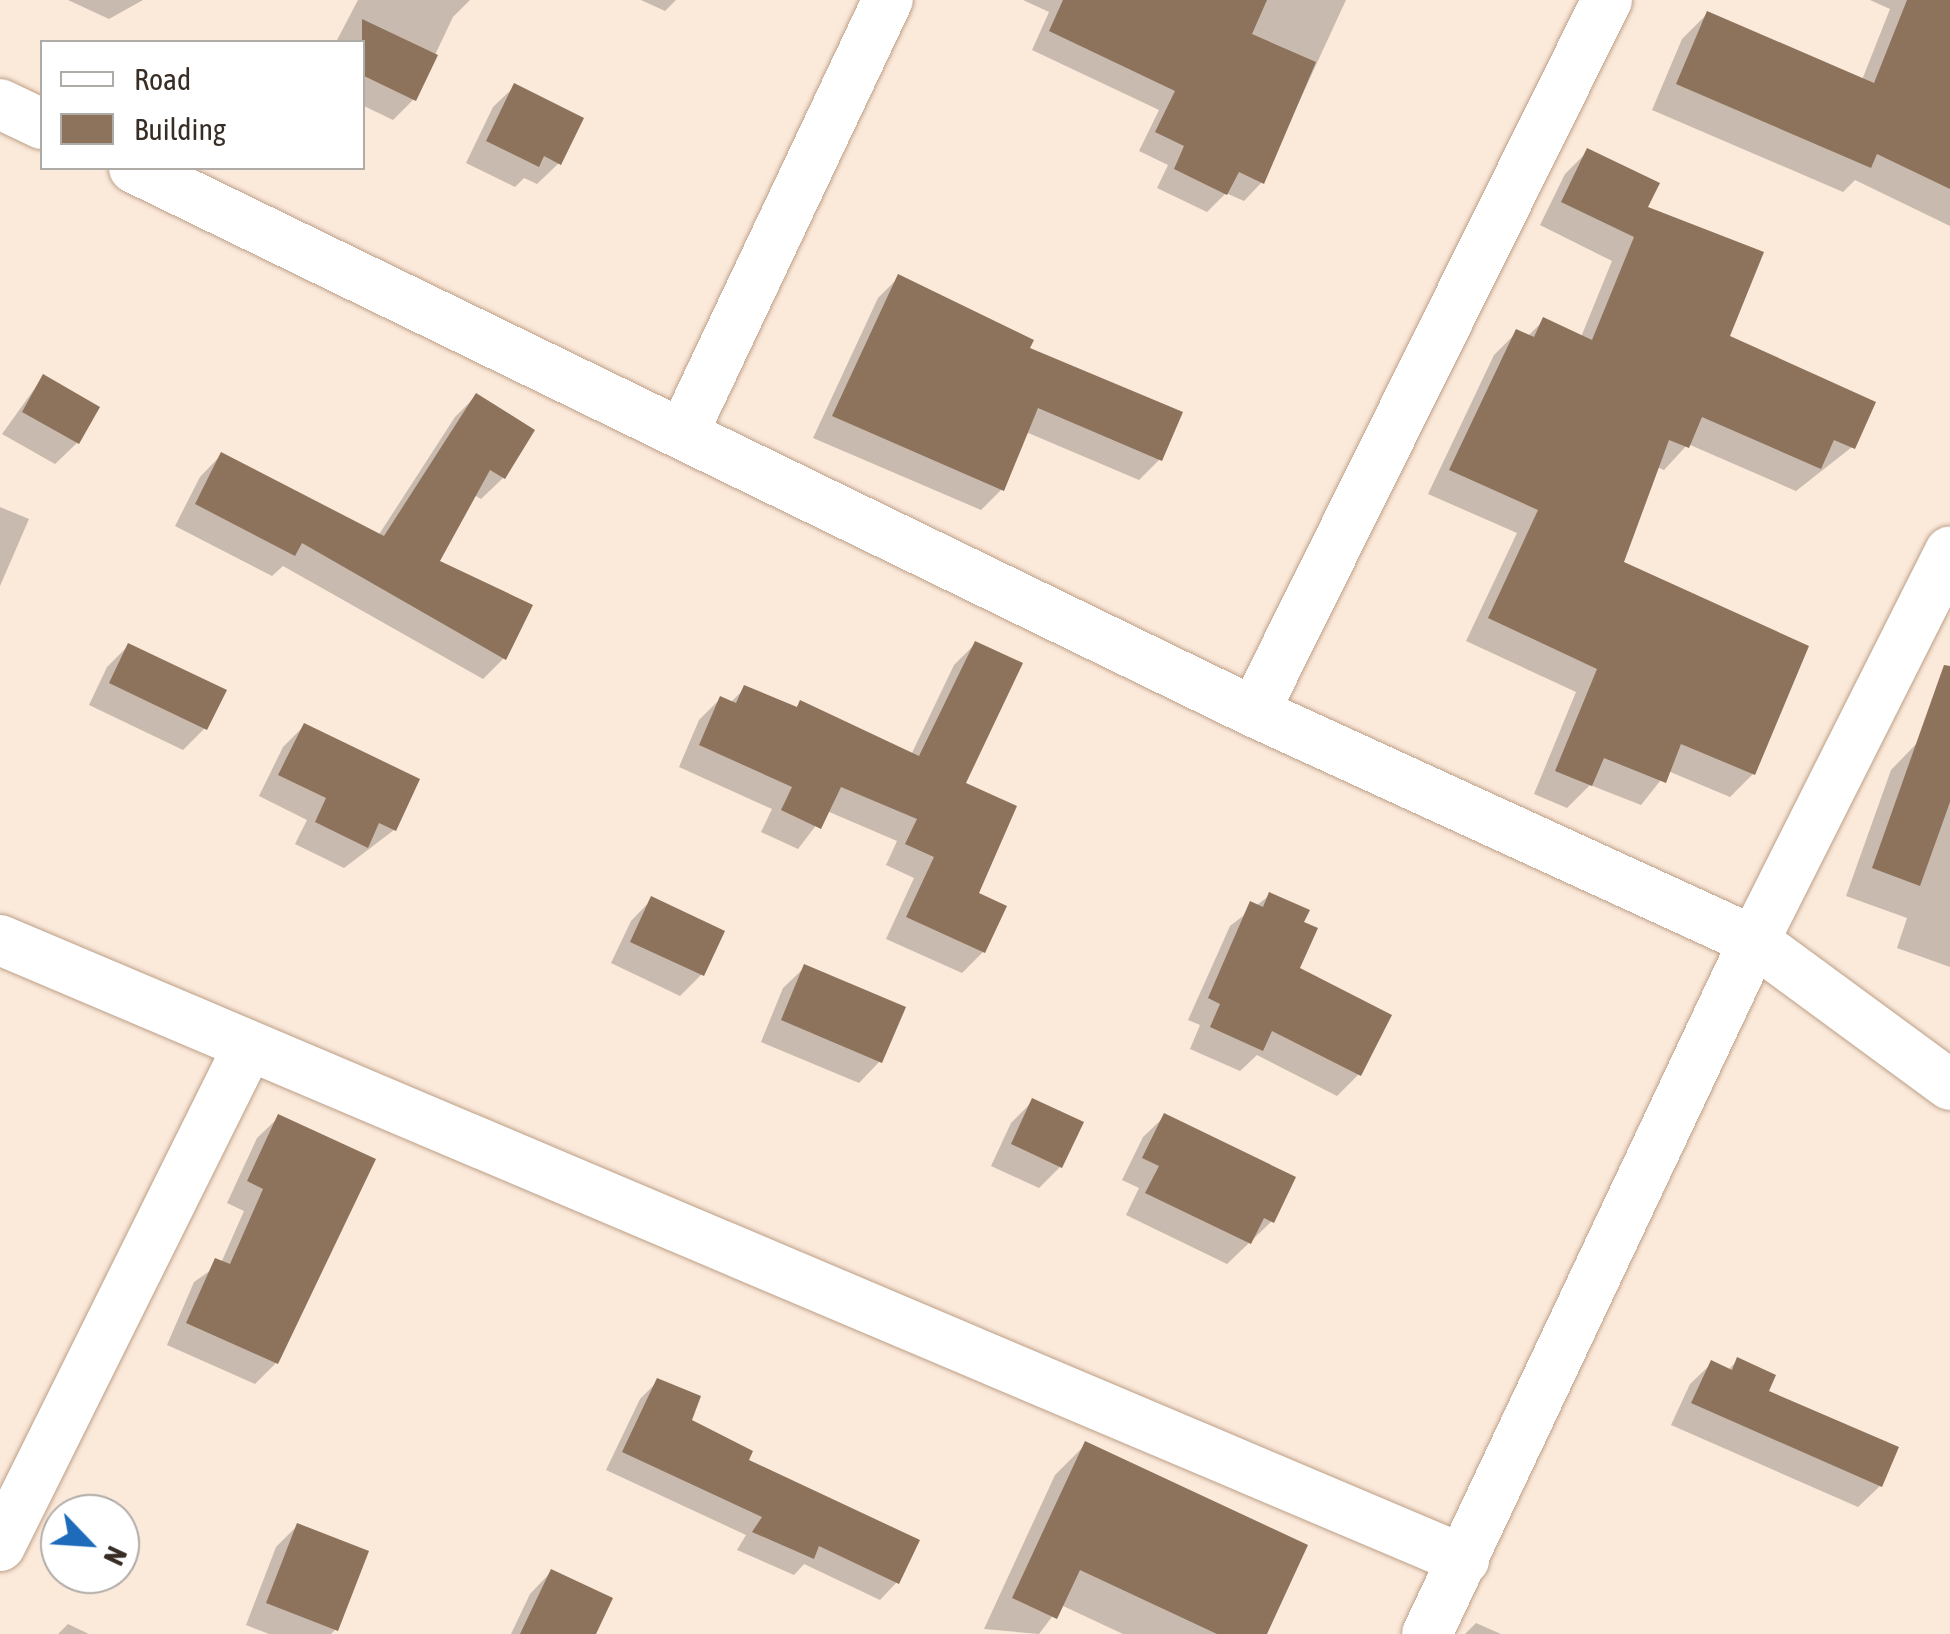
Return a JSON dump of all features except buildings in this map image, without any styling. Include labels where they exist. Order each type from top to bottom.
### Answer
[{"type":"street","points":[[684,431],[888,0]]},
{"type":"street","points":[[1254,712],[1607,0]]},
{"type":"street","points":[[0,104],[40,123]]},
{"type":"street","points":[[138,170],[684,431],[1254,712],[1754,941],[1950,1085]]},
{"type":"street","points":[[1427,1634],[1754,941],[1950,552]]},
{"type":"street","points":[[0,940],[247,1050],[1464,1560]]},
{"type":"street","points":[[0,1546],[247,1050]]}]
